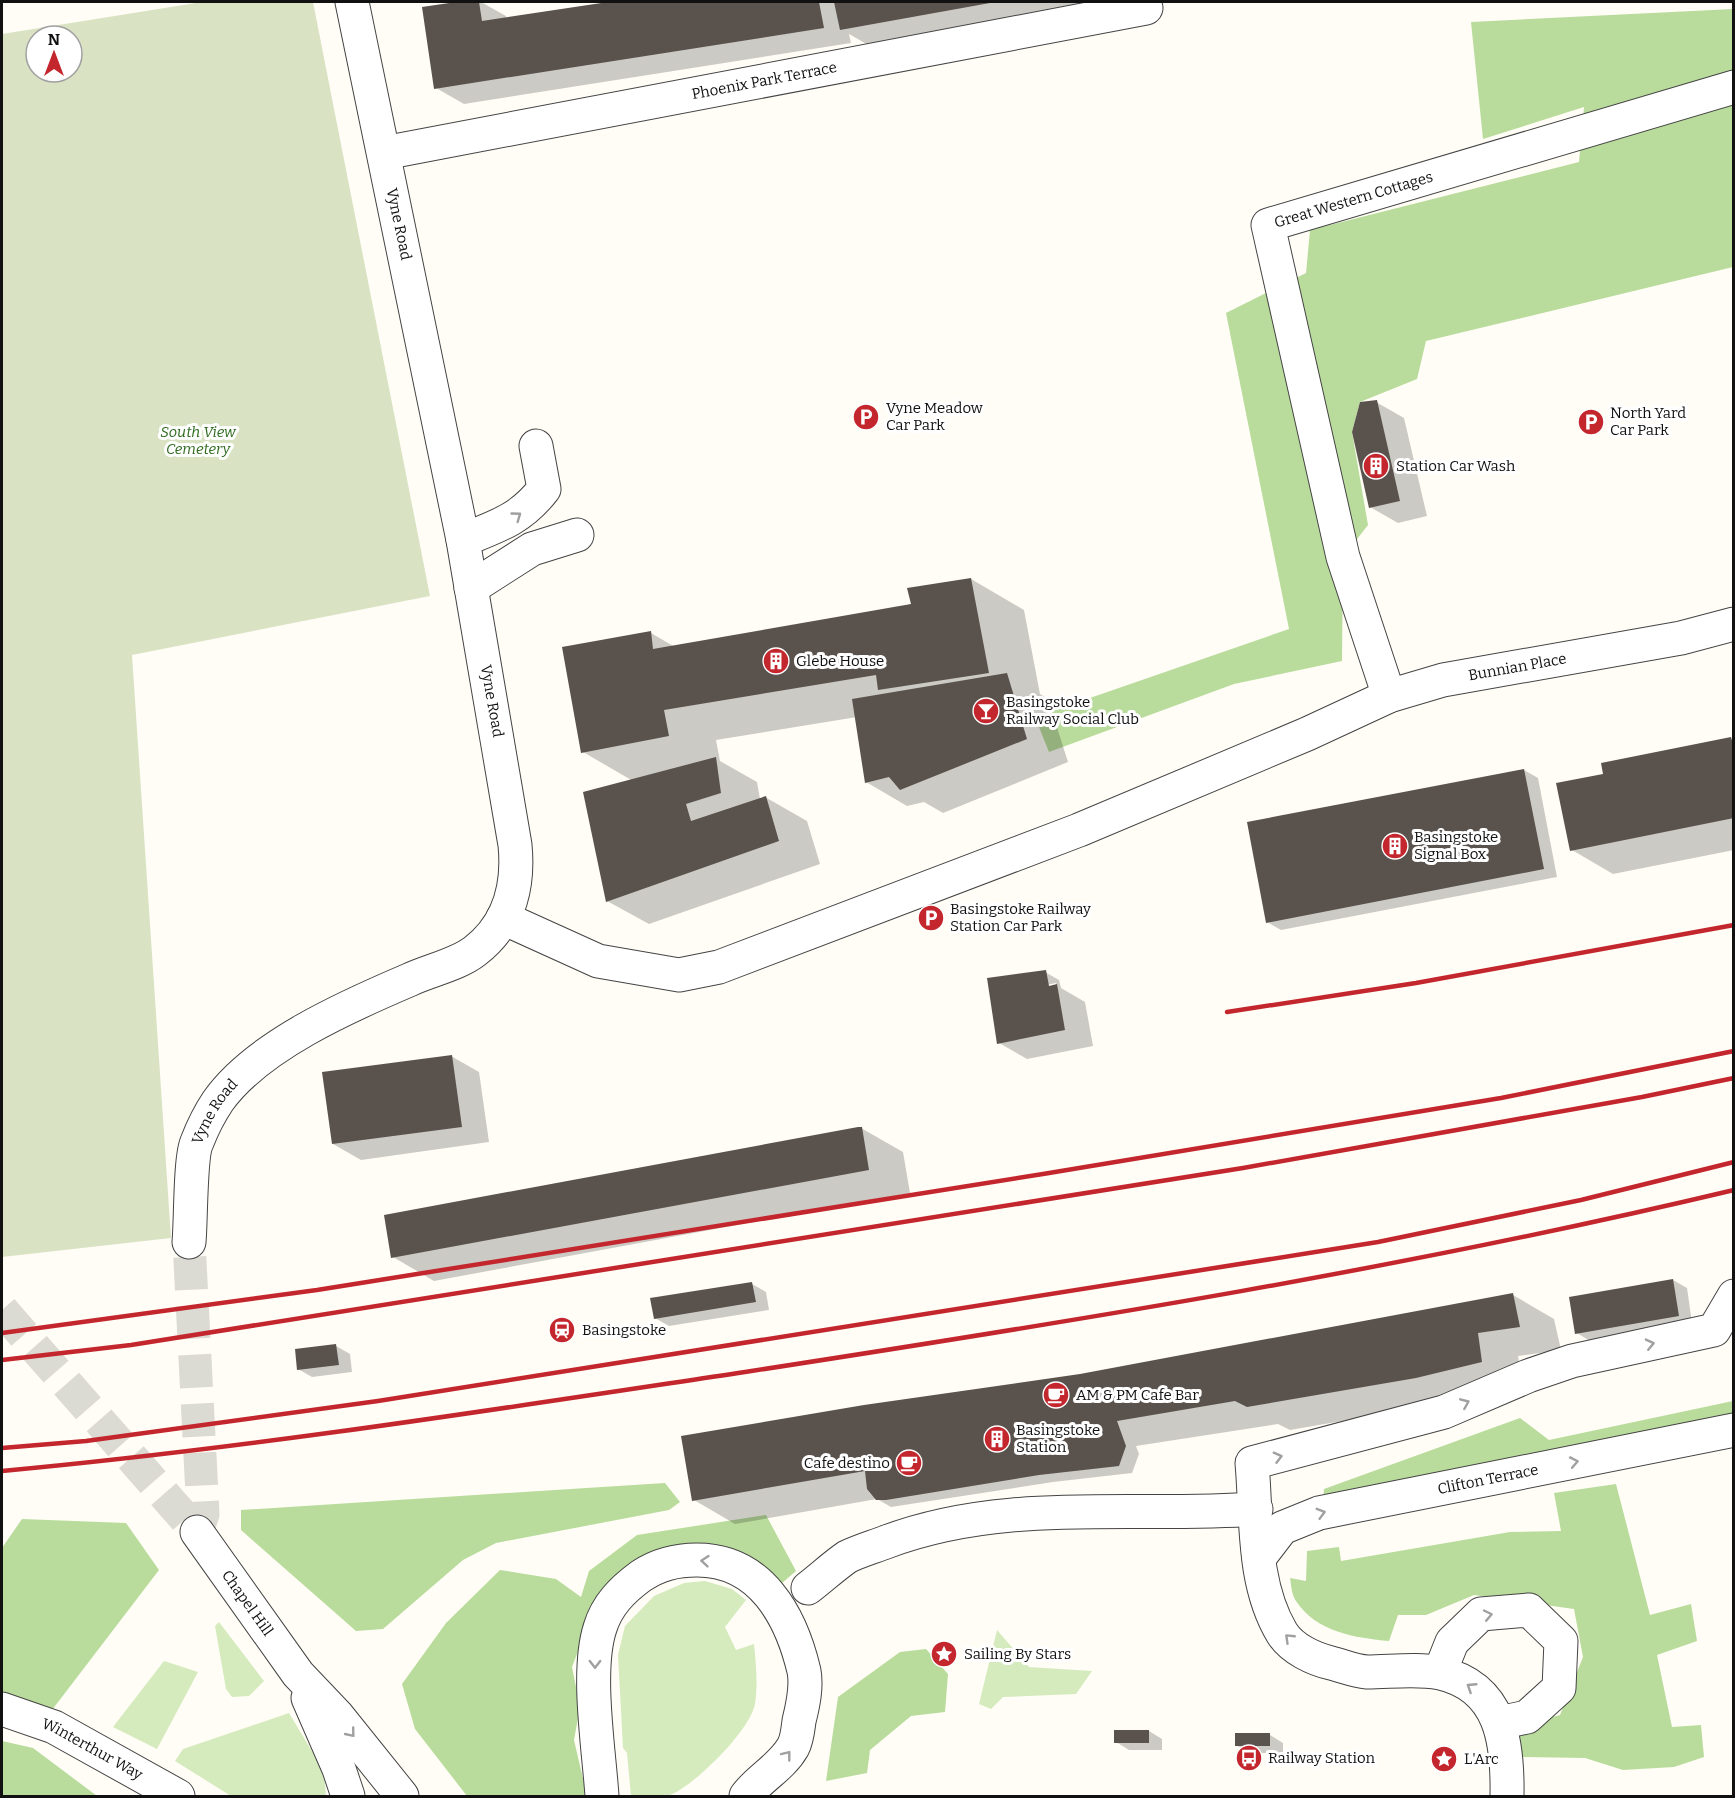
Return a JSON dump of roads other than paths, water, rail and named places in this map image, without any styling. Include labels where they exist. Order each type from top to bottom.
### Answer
[{"type":"street","name":"Vyne Road","points":[[189,1242],[195,1144],[218,1101],[247,1072],[286,1042],[351,1005],[449,965],[475,951],[503,918],[513,900],[516,884],[515,845],[463,540],[352,2]]},
{"type":"street","name":"Phoenix Park Terrace","points":[[384,153],[1146,9]]},
{"type":"street","name":"Great Western Cottages","points":[[1389,696],[1343,557],[1268,225],[1734,87]]},
{"type":"street","points":[[463,540],[509,522],[531,505],[544,489],[536,446]]},
{"type":"street","points":[[471,588],[532,549],[577,535]]},
{"type":"street","name":"Bunnian Place","points":[[503,918],[598,961],[679,975],[719,967],[1078,830],[1389,696],[1443,680],[1682,638],[1734,624]]},
{"type":"street","name":"Bunnian Place","points":[[1682,638],[1734,644]]},
{"type":"street","points":[[1507,1797],[1506,1754],[1499,1723],[1488,1700],[1470,1684],[1440,1672],[1364,1672],[1313,1659],[1283,1635],[1264,1596],[1252,1464],[1444,1413],[1528,1376],[1572,1362],[1714,1330],[1734,1296]]},
{"type":"street","name":"Clifton Terrace","points":[[1259,1558],[1282,1528],[1319,1513],[1734,1430]]},
{"type":"street","points":[[808,1588],[848,1557],[916,1531],[984,1517],[1089,1510],[1172,1514],[1256,1509]]},
{"type":"street","name":"Chapel Hill","points":[[197,1532],[298,1674],[338,1715],[402,1797]]},
{"type":"street","points":[[602,1797],[595,1650],[600,1629],[609,1608],[623,1589],[648,1571],[675,1560],[707,1560],[733,1566],[759,1582],[785,1614],[804,1672],[804,1702],[794,1746],[776,1769],[746,1797]]},
{"type":"street","points":[[1440,1672],[1452,1642],[1481,1614],[1528,1610],[1561,1641],[1558,1688],[1527,1717],[1499,1723]]},
{"type":"street","name":"Chapel Hill","points":[[298,1674],[339,1769],[348,1797]]},
{"type":"street","name":"Winterthur Way","points":[[2,1708],[54,1727],[178,1797]]},
{"type":"tunnel","points":[[2,1310],[197,1532],[203,1514],[189,1242]]},
{"type":"railway","points":[[1227,1012],[1416,983],[1734,925]]},
{"type":"railway","points":[[2,1333],[317,1290],[1043,1174],[1501,1098],[1734,1051]]},
{"type":"railway","points":[[2,1360],[131,1345],[1243,1168],[1642,1097],[1734,1078]]},
{"type":"railway","points":[[2,1448],[86,1441],[378,1401],[1378,1242],[1581,1200],[1734,1162]]},
{"type":"railway","points":[[2,1471],[95,1462],[374,1427],[745,1372],[1117,1313],[1488,1244],[1734,1190]]},
{"type":"place","name":"Vyne Meadow Car Park","points":[[866,417]]},
{"type":"place","name":"North Yard Car Park","points":[[1591,422]]},
{"type":"place","name":"Station Car Wash","points":[[1376,466]]},
{"type":"place","name":"Glebe House","points":[[776,661]]},
{"type":"place","name":"Basingstoke Railway Social Club","points":[[986,711]]},
{"type":"place","name":"Basingstoke Signal Box","points":[[1395,846]]},
{"type":"place","name":"Basingstoke Railway Station Car Park","points":[[931,918]]},
{"type":"place","name":"Basingstoke","points":[[562,1330]]},
{"type":"place","name":"AM & PM Cafe Bar","points":[[1056,1395]]},
{"type":"place","name":"Basingstoke Station","points":[[997,1439]]},
{"type":"place","name":"Cafe destino","points":[[909,1463]]},
{"type":"place","name":"Sailing By Stars","points":[[944,1654]]},
{"type":"place","name":"Railway Station","points":[[1249,1758]]},
{"type":"place","name":"L'Arc","points":[[1444,1759]]},
{"type":"park label","name":"South View Cemetery","points":[[198,440]]}]
